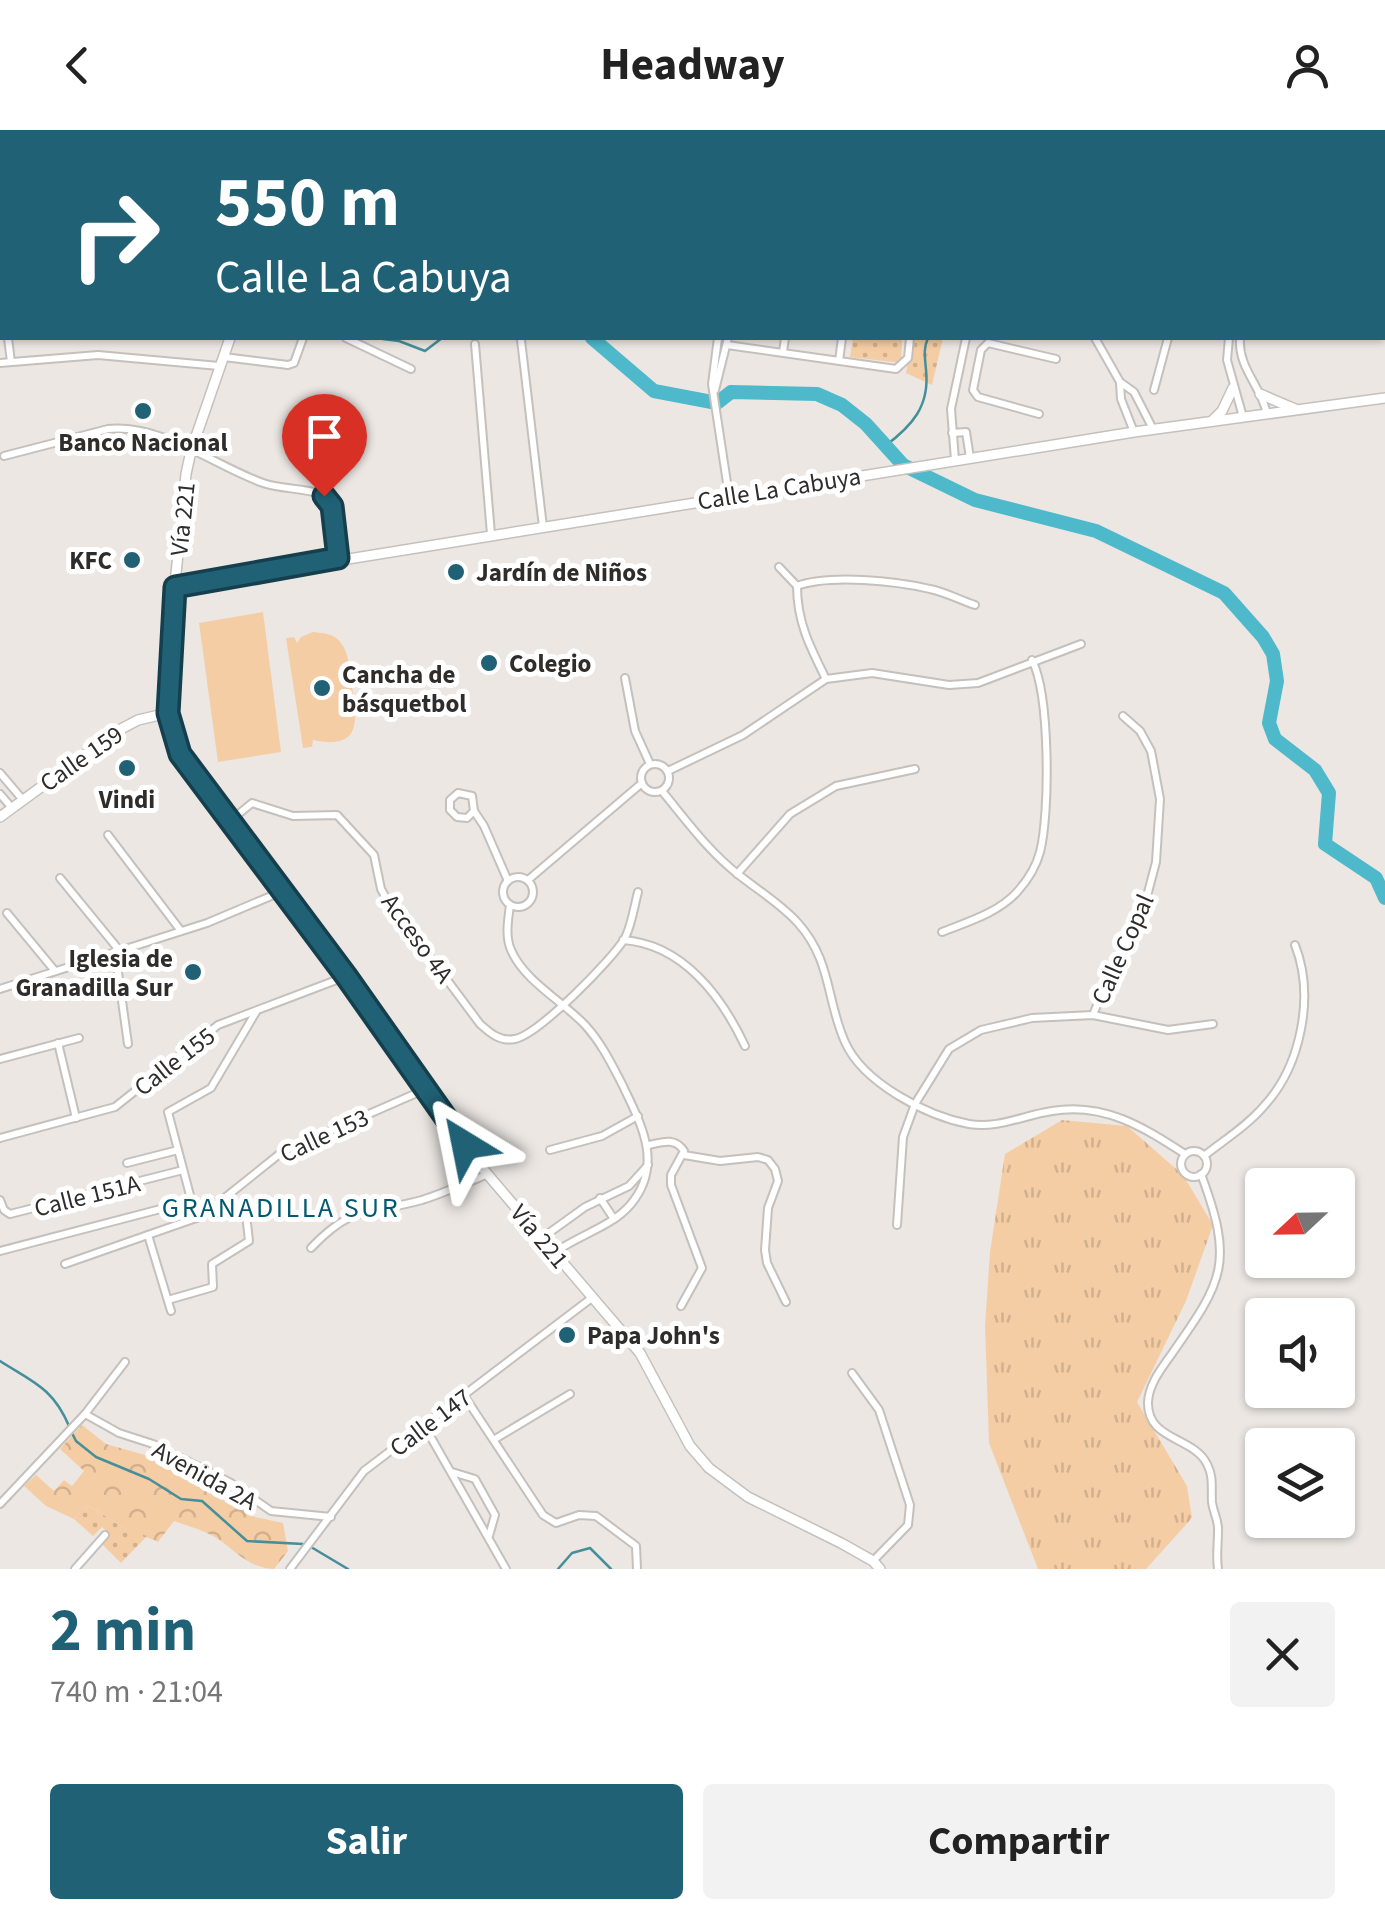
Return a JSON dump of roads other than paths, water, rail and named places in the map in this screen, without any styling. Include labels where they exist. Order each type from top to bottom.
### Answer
[{"type":"street","points":[[8,340],[11,362]]},
{"type":"street","name":"Vía 221","points":[[229,340],[191,451],[175,587],[168,713],[180,754],[488,1174],[640,1353],[682,1435],[709,1468],[748,1498],[877,1565]]},
{"type":"street","points":[[0,363],[98,355],[288,365],[294,362],[302,340]]},
{"type":"street","points":[[350,340],[411,369]]},
{"type":"street","points":[[521,340],[542,527]]},
{"type":"street","points":[[718,340],[712,384],[729,496]]},
{"type":"street","points":[[783,352],[785,340]]},
{"type":"street","points":[[838,361],[842,340]]},
{"type":"street","points":[[715,392],[727,341],[896,369],[904,365],[910,340]]},
{"type":"street","points":[[955,460],[951,409],[966,340]]},
{"type":"street","points":[[1096,340],[1120,382],[1134,392],[1152,429]]},
{"type":"street","points":[[1154,390],[1167,340]]},
{"type":"street","points":[[1229,340],[1227,360],[1244,417]]},
{"type":"street","points":[[1240,340],[1242,362],[1266,414]]},
{"type":"street","points":[[1039,414],[978,398],[973,390],[980,350],[988,343],[1056,360]]},
{"type":"street","points":[[475,344],[492,534]]},
{"type":"street","points":[[961,361],[978,366]]},
{"type":"street","points":[[1120,382],[1121,399],[1134,432]]},
{"type":"street","points":[[1212,421],[1234,388]]},
{"type":"street","points":[[1260,394],[1298,410]]},
{"type":"street","name":"Calle La Cabuya","points":[[175,587],[913,466],[1385,398]]},
{"type":"street","points":[[4,456],[123,427],[148,432],[264,484],[324,496],[332,506],[338,558]]},
{"type":"street","points":[[952,433],[966,432],[970,458]]},
{"type":"street","points":[[779,566],[797,586],[797,611],[804,637],[826,679]]},
{"type":"street","points":[[797,586],[809,582],[871,581],[931,589],[975,605]]},
{"type":"street","points":[[668,771],[743,736],[826,679],[872,673],[949,685],[978,682],[1081,644]]},
{"type":"street","points":[[942,932],[983,916],[1014,895],[1032,872],[1040,850],[1045,709],[1032,660]]},
{"type":"street","points":[[625,678],[635,731],[650,764]]},
{"type":"street","name":"Calle 159","points":[[0,817],[119,730],[138,720],[168,713]]},
{"type":"street","name":"Calle Copal","points":[[1092,1016],[1146,900],[1156,862],[1160,799],[1151,751],[1148,740],[1123,716]]},
{"type":"street","points":[[668,771],[658,763],[650,764],[641,774],[642,783],[648,790],[662,791],[696,833],[737,874],[779,904],[816,946],[844,1041],[872,1078],[915,1104],[970,1124],[1004,1124],[1051,1111],[1100,1110],[1139,1124],[1185,1154]]},
{"type":"street","points":[[737,874],[790,814],[836,786],[915,768]]},
{"type":"street","points":[[662,791],[668,784],[668,771]]},
{"type":"street","points":[[0,773],[23,800]]},
{"type":"street","points":[[528,880],[642,783]]},
{"type":"street","points":[[474,811],[467,818],[457,817],[450,810],[450,800],[458,793],[468,793],[474,801],[474,811],[508,881],[503,894],[510,905],[507,931],[511,950],[521,966],[586,1026],[610,1059],[648,1145],[649,1164],[631,1205],[554,1253]]},
{"type":"street","points":[[0,794],[12,808]]},
{"type":"street","name":"Acceso 4A","points":[[230,821],[252,803],[293,816],[336,816],[367,845],[374,855],[386,898],[492,1035],[514,1039],[531,1032],[564,1004]]},
{"type":"street","points":[[108,835],[181,932]]},
{"type":"street","points":[[508,881],[520,876],[534,888],[533,899],[520,908],[510,905]]},
{"type":"street","points":[[60,878],[117,951],[128,1044]]},
{"type":"street","points":[[0,988],[181,932],[283,891]]},
{"type":"street","points":[[564,1004],[624,940],[638,892]]},
{"type":"street","points":[[7,913],[54,971]]},
{"type":"street","points":[[624,940],[687,966],[710,987],[729,1013],[745,1046]]},
{"type":"street","points":[[1204,1156],[1264,1107],[1285,1073],[1305,1008],[1304,975],[1296,946]]},
{"type":"street","name":"Calle 155","points":[[0,1138],[115,1106],[210,1031],[346,976]]},
{"type":"street","points":[[196,1218],[168,1115],[170,1110],[211,1088],[257,1011]]},
{"type":"street","points":[[897,1224],[902,1137],[915,1104],[949,1050],[982,1030],[1032,1018],[1092,1016],[1168,1030],[1213,1024]]},
{"type":"street","points":[[0,1059],[79,1038]]},
{"type":"street","points":[[58,1043],[76,1118]]},
{"type":"street","name":"Calle 153","points":[[66,1264],[196,1218],[285,1150],[426,1088]]},
{"type":"street","points":[[550,1150],[602,1136],[638,1116]]},
{"type":"street","points":[[648,1145],[668,1140],[679,1145],[684,1155]]},
{"type":"street","points":[[127,1163],[178,1150]]},
{"type":"street","points":[[1201,1174],[1189,1175],[1182,1170],[1181,1161],[1193,1151],[1204,1156]]},
{"type":"street","points":[[684,1155],[720,1161],[758,1157],[768,1160],[775,1169],[778,1181],[765,1224],[764,1250],[786,1302]]},
{"type":"street","points":[[680,1306],[702,1268],[670,1185],[671,1175],[684,1155]]},
{"type":"street","points":[[1204,1156],[1206,1164],[1201,1174],[1217,1218],[1222,1266],[1212,1296],[1155,1378],[1148,1398],[1152,1422],[1160,1431],[1189,1446],[1207,1462],[1219,1528],[1218,1569]]},
{"type":"street","points":[[542,1238],[600,1198],[629,1186],[649,1164]]},
{"type":"street","name":"Calle 151A","points":[[0,1200],[6,1214],[10,1214],[183,1170]]},
{"type":"street","points":[[311,1248],[335,1222],[356,1213],[426,1198],[488,1174]]},
{"type":"street","points":[[600,1198],[614,1219]]},
{"type":"street","points":[[0,1250],[191,1202]]},
{"type":"street","points":[[168,1300],[213,1286],[211,1265],[249,1240],[246,1214]]},
{"type":"street","points":[[148,1235],[171,1311]]},
{"type":"street","name":"Calle 147","points":[[290,1569],[364,1471],[592,1298]]},
{"type":"street","points":[[0,1504],[85,1414],[126,1362]]},
{"type":"street","points":[[852,1373],[878,1410],[910,1505],[908,1525],[877,1565]]},
{"type":"street","points":[[496,1439],[570,1394]]},
{"type":"street","points":[[465,1397],[543,1515],[556,1522],[588,1514],[606,1521],[636,1546],[638,1569]]},
{"type":"street","name":"Avenida 2A","points":[[85,1414],[231,1484],[270,1511],[331,1517]]},
{"type":"street","points":[[424,1426],[506,1569]]},
{"type":"street","points":[[450,1472],[475,1479],[495,1515],[489,1538]]},
{"type":"street","points":[[75,1569],[105,1535]]},
{"type":"waterway","points":[[391,340],[425,351],[439,340]]},
{"type":"waterway","points":[[594,340],[654,391],[717,403],[731,392],[817,394],[842,405],[866,424],[903,465],[975,500],[1096,531],[1224,593],[1273,654],[1277,681],[1269,723],[1275,739],[1315,770],[1329,793],[1325,844],[1376,878],[1385,898]]},
{"type":"waterway","points":[[885,446],[911,423],[922,405],[927,340]]},
{"type":"waterway","points":[[0,1361],[49,1394],[69,1426]]},
{"type":"waterway","points":[[72,1433],[96,1457],[149,1479],[181,1499],[202,1501],[247,1541],[303,1544]]},
{"type":"waterway","points":[[311,1547],[348,1569]]},
{"type":"waterway","points":[[558,1569],[572,1553],[590,1548],[611,1569]]},
{"type":"place","name":"Banco Nacional","points":[[143,411]]},
{"type":"place","name":"KFC","points":[[132,560]]},
{"type":"place","name":"Jardín de Niños","points":[[456,572]]},
{"type":"place","name":"Colegio","points":[[489,663]]},
{"type":"place","name":"Cancha de básquetbol","points":[[322,688]]},
{"type":"place","name":"Vindi","points":[[127,768]]},
{"type":"place","name":"Iglesia de Granadilla Sur","points":[[193,972]]},
{"type":"place","name":"Papa John's","points":[[567,1335]]},
{"type":"district","name":"GRANADILLA SUR","points":[[281,1207]]}]
